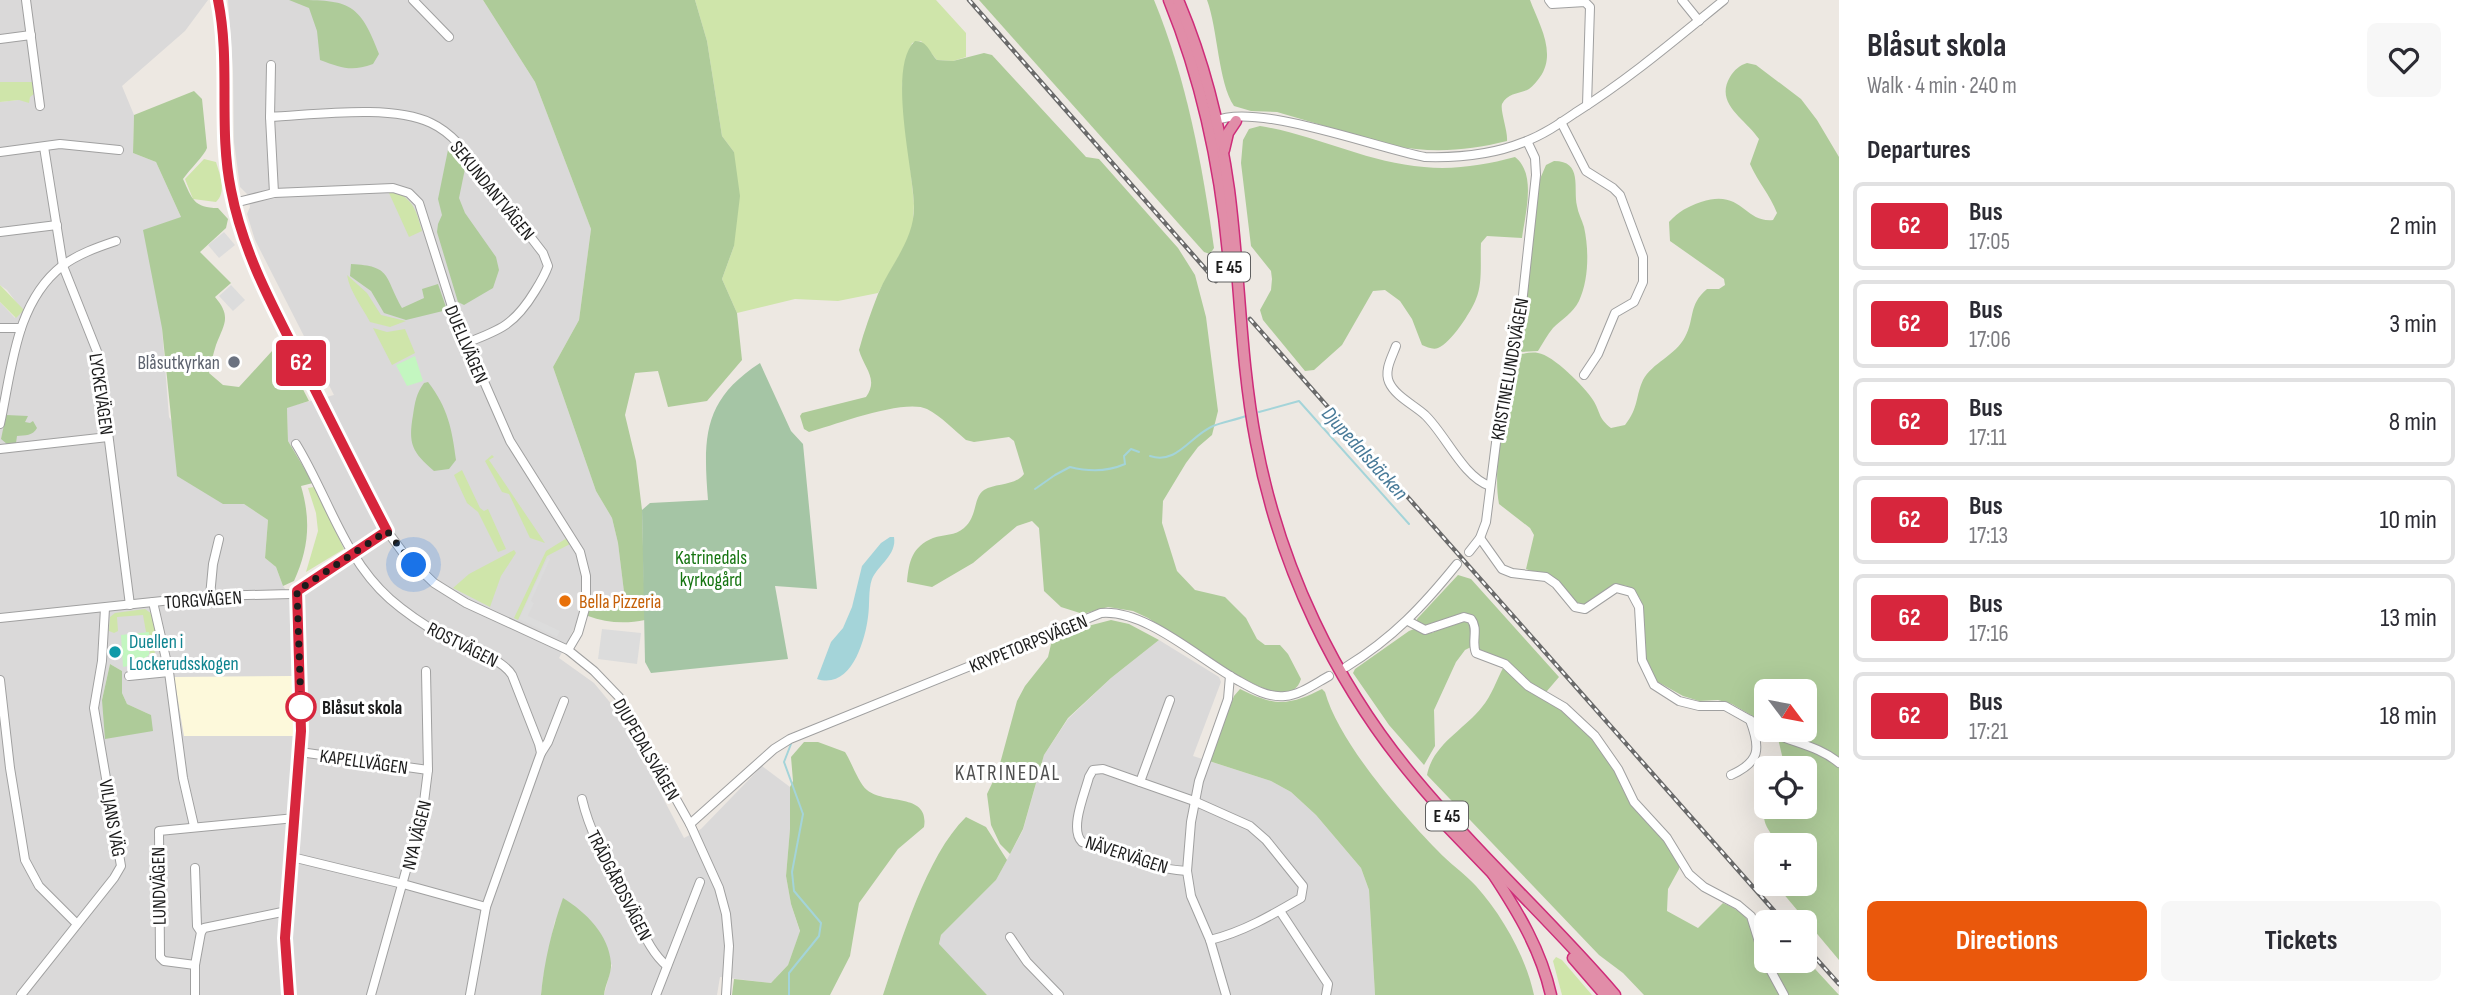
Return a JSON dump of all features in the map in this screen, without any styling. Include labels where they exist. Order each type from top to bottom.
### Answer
[{"type":"highway","name":"E 45","points":[[1169,0],[1223,156],[1230,202],[1244,362],[1256,444],[1273,513],[1311,613],[1352,690],[1415,779],[1615,995]]},
{"type":"highway","name":"E 45","points":[[1178,0],[1200,59],[1212,122],[1245,417],[1266,515],[1286,573],[1323,653],[1346,694],[1390,760],[1437,816],[1605,995]]},
{"type":"highway","points":[[1223,156],[1228,133],[1238,120]]},
{"type":"highway","points":[[1493,874],[1531,936],[1551,995]]},
{"type":"street","points":[[26,0],[40,106]]},
{"type":"street","name":"DJUPEDALSVÄGEN","points":[[218,0],[223,36],[226,161],[234,203],[264,292],[387,531],[414,565],[466,603],[568,650],[594,671],[619,697],[690,824],[719,888],[726,914],[729,946],[726,995]]},
{"type":"street","points":[[413,0],[449,37]]},
{"type":"street","points":[[1549,0],[1558,5],[1585,2],[1590,7],[1587,105]]},
{"type":"street","points":[[1682,0],[1699,20]]},
{"type":"street","points":[[1212,122],[1226,116],[1238,120],[1265,118],[1425,157],[1486,154],[1527,141],[1561,122],[1724,0]]},
{"type":"street","points":[[0,39],[31,35]]},
{"type":"street","points":[[271,65],[270,117],[274,193]]},
{"type":"street","name":"SEKUNDANTVÄGEN","points":[[270,117],[366,113],[406,115],[441,128],[463,149],[543,253],[548,266],[523,311],[513,321],[498,331],[466,343]]},
{"type":"street","points":[[1561,122],[1586,171],[1620,195],[1644,265],[1643,282],[1638,296],[1634,302],[1615,313],[1598,354],[1584,375]]},
{"type":"street","name":"KRISTINELUNDSVÄGEN","points":[[1469,552],[1480,538],[1486,522],[1500,411],[1518,341],[1536,175],[1535,158],[1527,141]]},
{"type":"street","points":[[0,152],[70,144],[120,149]]},
{"type":"street","name":"LYCKEVÄGEN","points":[[44,147],[63,266],[98,354],[130,605]]},
{"type":"street","name":"DUELLVÄGEN","points":[[234,203],[274,193],[393,188],[404,190],[414,197],[422,209],[447,293],[466,343],[517,455],[580,552],[586,576],[586,605],[578,632],[568,650]]},
{"type":"street","points":[[0,232],[57,225]]},
{"type":"street","points":[[0,424],[21,328],[36,296],[63,266],[81,254],[116,241]]},
{"type":"street","points":[[0,328],[21,328]]},
{"type":"street","points":[[1396,346],[1387,368],[1392,387],[1434,424],[1479,482],[1490,486]]},
{"type":"street","points":[[0,449],[108,438]]},
{"type":"street","name":"ROSTVÄGEN","points":[[296,444],[352,555],[376,585],[412,617],[444,637],[509,669],[541,753]]},
{"type":"street","name":"TORGVÄGEN","points":[[0,618],[210,596],[285,595],[297,591],[387,531]]},
{"type":"street","points":[[1480,538],[1502,569],[1512,573],[1546,577],[1556,584],[1575,607],[1585,608],[1616,588],[1631,592],[1639,607],[1642,660],[1654,685],[1679,701],[1699,706],[1725,706],[1754,722]]},
{"type":"street","points":[[210,596],[219,539]]},
{"type":"street","points":[[1346,667],[1370,652],[1408,621],[1457,565]]},
{"type":"street","points":[[289,995],[285,958],[287,911],[301,718],[297,591]]},
{"type":"street","points":[[153,602],[169,672],[183,778],[194,826]]},
{"type":"street","name":"VILJANS VÄG","points":[[21,995],[114,878],[121,861],[94,708],[102,662],[104,608]]},
{"type":"street","name":"KRYPETORPSVÄGEN","points":[[690,824],[774,749],[790,739],[1101,613],[1124,614],[1146,623],[1230,676]]},
{"type":"street","points":[[1408,621],[1425,631],[1464,617],[1471,619],[1475,625],[1473,645],[1476,653],[1505,664],[1528,687],[1564,707],[1583,723],[1604,746],[1634,802],[1667,838],[1689,874],[1704,887],[1738,905],[1751,916],[1764,958],[1784,995]]},
{"type":"street","name":"NYA VÄGEN","points":[[371,995],[423,810],[428,770],[426,671]]},
{"type":"street","points":[[129,676],[169,672]]},
{"type":"street","points":[[1226,995],[1210,940],[1195,909],[1187,872],[1194,801],[1204,764],[1228,699],[1230,676],[1258,690],[1282,696],[1296,694],[1329,676]]},
{"type":"street","points":[[0,680],[8,755],[25,860],[39,886],[77,924]]},
{"type":"street","points":[[1140,782],[1170,700]]},
{"type":"street","points":[[470,995],[486,907],[541,753],[564,701]]},
{"type":"street","points":[[1731,775],[1746,768],[1756,753],[1757,737],[1750,720]]},
{"type":"street","points":[[1795,742],[1825,751],[1839,763]]},
{"type":"street","name":"KAPELLVÄGEN","points":[[300,752],[428,770]]},
{"type":"street","name":"NÄVERVÄGEN","points":[[1187,872],[1166,870],[1082,842],[1076,835],[1075,828],[1093,770],[1103,769],[1194,801],[1237,819],[1257,831],[1304,886],[1301,898],[1280,911]]},
{"type":"street","name":"TRÄDGÅRDSVÄGEN","points":[[582,799],[592,831],[622,890],[655,954],[667,966]]},
{"type":"street","name":"LUNDVÄGEN","points":[[195,965],[164,961],[160,957],[157,833],[160,829],[295,818]]},
{"type":"street","points":[[292,857],[486,907]]},
{"type":"street","points":[[195,868],[197,926],[201,932]]},
{"type":"street","points":[[656,995],[700,881]]},
{"type":"street","points":[[195,995],[195,965],[204,928],[287,911]]},
{"type":"street","points":[[1210,940],[1232,934],[1280,911],[1328,984],[1326,995]]},
{"type":"street","points":[[1010,937],[1027,962],[1059,995]]},
{"type":"shaded area","points":[[0,0],[208,0],[185,31],[122,86],[134,115],[133,153],[156,162],[181,217],[162,328],[169,417],[223,504],[244,504],[268,520],[265,558],[276,567],[283,586],[291,597],[307,593],[352,562],[313,483],[288,441],[287,407],[334,395],[255,240],[247,214],[250,207],[248,195],[240,187],[234,142],[228,0],[483,0],[535,82],[591,229],[579,320],[553,367],[596,491],[612,518],[625,600],[580,617],[559,658],[594,683],[618,712],[684,838],[701,829],[762,766],[790,787],[786,876],[800,932],[788,965],[771,983],[720,977],[717,995],[604,995],[612,965],[555,920],[541,995],[0,995],[0,302],[15,318],[19,306],[0,285],[0,102],[19,100],[32,82],[0,82]],"holes":[[[110,664],[122,671],[122,693],[127,704],[151,715],[102,700]]]},
{"type":"shaded area","points":[[224,232],[235,245],[219,258],[208,245]]},
{"type":"shaded area","points":[[231,285],[245,300],[233,311],[219,296]]},
{"type":"shaded area","points":[[548,557],[550,559],[531,601],[534,603],[528,616],[560,631],[557,637],[519,619]]},
{"type":"shaded area","points":[[602,629],[641,633],[637,664],[598,659]]},
{"type":"shaded area","points":[[1159,640],[1219,677],[1221,682],[1193,756],[1271,781],[1291,792],[1316,815],[1361,868],[1369,890],[1375,995],[987,995],[939,945],[941,935],[996,880],[1023,830],[1044,755],[1068,719],[1111,678]]},
{"type":"shaded area","name":"Blåsut skola","points":[[293,676],[294,736],[184,736],[174,677]]},
{"type":"green space","points":[[289,0],[338,3],[357,13],[372,36],[379,54],[373,64],[346,68],[320,60],[317,31],[309,8]]},
{"type":"green space","points":[[483,0],[695,0],[707,41],[722,136],[734,152],[740,196],[734,246],[722,279],[737,313],[742,360],[707,401],[668,407],[658,371],[635,373],[625,415],[636,461],[642,510],[645,620],[616,622],[588,616],[585,601],[625,600],[618,543],[612,518],[596,491],[553,367],[579,320],[591,229],[535,82]]},
{"type":"green space","points":[[695,0],[936,0],[966,33],[966,57],[953,61],[937,60],[921,41],[912,43],[902,85],[914,204],[913,224],[908,240],[878,293],[838,301],[795,299],[737,313],[722,279],[734,246],[734,152],[722,136],[707,41]]},
{"type":"green space","points":[[979,0],[1154,0],[1176,61],[1192,122],[1214,248],[1210,254],[1204,252]]},
{"type":"green space","points":[[1207,0],[1530,0],[1545,38],[1547,58],[1545,68],[1533,85],[1507,97],[1502,104],[1507,141],[1450,150],[1393,146],[1277,112],[1251,111],[1234,106],[1221,70]]},
{"type":"green space","points":[[915,41],[926,45],[937,60],[953,61],[984,53],[992,55],[1086,157],[1099,159],[1178,248],[1195,275],[1206,317],[1218,411],[1212,435],[1186,463],[1163,501],[1162,523],[1177,571],[1195,590],[1225,597],[1246,618],[1257,639],[1265,645],[1280,645],[1301,679],[1294,690],[1281,693],[1251,683],[1133,611],[1108,607],[1083,614],[1061,607],[1044,591],[1039,528],[1032,521],[1017,526],[973,563],[932,587],[907,582],[911,561],[920,546],[933,538],[961,531],[971,518],[978,497],[984,490],[1016,481],[1024,474],[1014,441],[1009,437],[974,442],[966,440],[937,415],[917,407],[887,410],[809,432],[804,429],[800,416],[802,413],[866,397],[870,391],[871,379],[859,350],[878,294],[906,240],[913,218],[913,188],[902,94],[907,54]]},
{"type":"green space","points":[[1747,63],[1756,65],[1801,99],[1839,157],[1839,960],[1817,934],[1817,910],[1797,910],[1785,896],[1817,896],[1817,833],[1771,833],[1765,819],[1817,819],[1817,756],[1782,756],[1779,742],[1817,742],[1817,679],[1754,679],[1754,717],[1732,704],[1718,700],[1699,701],[1683,696],[1658,682],[1652,676],[1645,659],[1643,608],[1639,597],[1627,586],[1615,584],[1584,605],[1575,601],[1554,578],[1526,569],[1534,535],[1530,528],[1499,504],[1497,487],[1503,429],[1521,354],[1538,353],[1552,359],[1589,394],[1602,418],[1611,428],[1625,425],[1633,413],[1647,374],[1676,349],[1685,337],[1694,306],[1701,295],[1707,289],[1719,289],[1725,285],[1724,279],[1670,241],[1669,222],[1687,208],[1715,199],[1734,202],[1763,220],[1773,220],[1777,213],[1750,164],[1759,139],[1734,111],[1726,95],[1726,87],[1732,74]]},
{"type":"green space","points":[[0,82],[32,82],[35,93],[30,97],[29,103],[19,100],[0,102]]},
{"type":"green space","points":[[194,91],[202,99],[207,148],[183,179],[195,201],[210,208],[218,208],[228,219],[226,228],[200,252],[231,283],[215,297],[223,310],[225,321],[209,373],[223,385],[239,387],[272,351],[292,368],[309,401],[287,408],[288,441],[313,483],[301,486],[307,522],[303,557],[294,581],[283,586],[276,567],[265,558],[268,520],[244,504],[223,504],[177,476],[162,328],[143,230],[181,217],[156,162],[133,153],[134,115]]},
{"type":"green space","points":[[1260,126],[1403,164],[1436,168],[1459,167],[1515,157],[1522,164],[1526,173],[1528,195],[1522,238],[1487,236],[1481,243],[1478,293],[1470,311],[1449,340],[1434,349],[1422,345],[1412,319],[1400,301],[1385,290],[1373,291],[1342,345],[1314,370],[1305,371],[1263,320],[1260,310],[1271,290],[1271,271],[1251,246],[1241,163],[1243,140],[1249,129]]},
{"type":"green space","points":[[449,145],[455,146],[467,159],[459,198],[465,213],[496,257],[499,270],[493,288],[464,305],[458,302],[437,232],[442,215],[438,199]]},
{"type":"green space","points":[[204,159],[216,162],[219,172],[222,188],[216,202],[193,199],[185,179]]},
{"type":"green space","points":[[1554,161],[1569,166],[1575,177],[1577,206],[1587,245],[1585,284],[1577,305],[1553,328],[1538,351],[1520,352],[1540,179],[1546,165]]},
{"type":"green space","points":[[396,192],[411,203],[422,231],[409,237],[389,193]]},
{"type":"green space","points":[[351,264],[380,270],[389,281],[402,308],[424,298],[422,289],[438,284],[447,310],[406,320],[384,313],[371,291],[350,276]]},
{"type":"green space","points":[[347,275],[367,293],[381,315],[406,321],[390,327],[370,322],[353,293]]},
{"type":"green space","points":[[0,285],[24,310],[16,318],[0,302]]},
{"type":"green space","points":[[373,328],[387,332],[405,329],[415,353],[392,365]]},
{"type":"green space","points":[[415,356],[423,381],[407,386],[396,365]]},
{"type":"green space","name":"Katrinedals kyrkogård","points":[[760,363],[791,431],[803,444],[817,589],[775,586],[788,659],[651,673],[645,662],[642,510],[650,503],[708,500],[707,439],[717,406],[741,377]]},
{"type":"green space","points":[[428,382],[445,410],[451,429],[456,460],[449,469],[434,471],[413,447],[411,433],[416,398],[424,383]]},
{"type":"green space","points":[[6,415],[28,416],[25,422],[33,421],[37,428],[31,434],[17,436],[16,443],[7,444],[1,439]]},
{"type":"green space","points":[[492,455],[494,457],[489,460],[545,543],[530,538],[509,494],[502,492],[485,461]]},
{"type":"green space","points":[[462,470],[480,508],[484,511],[488,509],[506,549],[498,552],[478,512],[467,503],[454,475]]},
{"type":"green space","points":[[314,487],[344,549],[306,572],[318,531],[316,513],[308,488]]},
{"type":"green space","points":[[567,538],[570,544],[547,556],[518,620],[514,618],[546,551]]},
{"type":"green space","points":[[514,550],[516,553],[501,576],[490,607],[453,588],[469,574]]},
{"type":"green space","points":[[1458,575],[1471,579],[1559,677],[1547,691],[1541,692],[1516,672],[1477,652],[1471,616],[1431,628],[1417,624],[1417,619]]},
{"type":"green space","points":[[145,609],[152,614],[159,646],[154,647],[157,667],[142,670],[139,665],[150,657],[149,632],[146,632],[143,615],[117,617],[118,631],[109,631],[110,617],[115,613]]},
{"type":"green space","points":[[1111,620],[1129,624],[1159,640],[1111,678],[1068,718],[1044,755],[1023,829],[1010,854],[1000,844],[991,825],[987,794],[998,771],[1017,701],[1048,657],[1052,640]]},
{"type":"green space","points":[[1459,620],[1472,623],[1471,647],[1465,650],[1456,662],[1434,710],[1435,746],[1424,765],[1389,725],[1353,673],[1409,631],[1414,629],[1432,633]]},
{"type":"green space","points":[[149,632],[149,655],[137,664],[123,667],[121,635]]},
{"type":"green space","points":[[110,664],[122,671],[122,693],[127,704],[151,715],[153,731],[105,739],[102,700]]},
{"type":"green space","points":[[1503,668],[1526,690],[1563,711],[1592,737],[1679,861],[1679,869],[1668,889],[1667,911],[1698,928],[1723,903],[1734,908],[1750,924],[1754,941],[1754,973],[1768,973],[1780,995],[1644,995],[1623,973],[1599,955],[1427,775],[1430,764],[1442,746],[1475,715],[1491,693]]},
{"type":"green space","points":[[1240,689],[1277,702],[1300,699],[1322,689],[1325,692],[1343,732],[1372,776],[1422,834],[1476,886],[1495,910],[1519,951],[1534,995],[1375,995],[1369,890],[1361,868],[1316,815],[1291,792],[1271,781],[1209,761],[1234,696]]},
{"type":"green space","points":[[804,742],[818,742],[845,752],[867,790],[913,804],[924,816],[924,827],[898,849],[859,903],[850,956],[830,995],[732,995],[734,979],[771,983],[788,965],[800,931],[786,876],[790,787],[793,781],[791,757]]},
{"type":"green space","points":[[966,817],[986,827],[1007,860],[996,880],[941,935],[939,944],[987,995],[883,995],[927,876],[952,834]]},
{"type":"green space","points":[[563,898],[588,917],[606,943],[611,967],[604,995],[541,995],[549,946]]},
{"type":"green space","points":[[1556,957],[1562,960],[1592,995],[1562,995],[1553,961]]},
{"type":"green space","points":[[1817,971],[1839,995],[1788,995],[1776,973]]},
{"type":"water","points":[[894,537],[893,549],[872,579],[869,612],[860,650],[847,671],[839,677],[817,679],[831,642],[843,628],[852,607],[862,566],[881,543]]},
{"type":"waterway","name":"Djupedalsbäcken","points":[[1259,412],[1299,401],[1409,524]]},
{"type":"waterway","name":"Djupedalsbäcken","points":[[1150,456],[1168,457],[1213,426],[1246,416]]},
{"type":"waterway","name":"Djupedalsbäcken","points":[[1035,489],[1070,467],[1112,469],[1125,464],[1124,456],[1131,449],[1139,452]]},
{"type":"waterway","name":"Djupedalsbäcken","points":[[789,995],[789,973],[819,936],[821,923],[794,891],[792,872],[803,814],[784,762],[791,744]]},
{"type":"railway","points":[[969,0],[1216,281]]},
{"type":"railway","points":[[1250,319],[1773,910]]},
{"type":"railway","points":[[1817,959],[1839,984]]},
{"type":"bus line","name":"62","points":[[218,0],[223,36],[226,161],[230,188],[242,229],[264,292],[387,531],[297,591],[301,731],[285,938],[289,995]]},
{"type":"place","name":"Blåsutkyrkan","points":[[234,362]]},
{"type":"place","name":"Bella Pizzeria","points":[[565,601]]},
{"type":"place","name":"Duellen i Lockerudsskogen","points":[[115,652]]},
{"type":"place","name":"Blåsut skola","points":[[301,707]]},
{"type":"district","name":"KATRINEDAL","points":[[1008,773]]},
{"type":"route","points":[[301,707],[297,591],[387,531],[414,565]]}]
